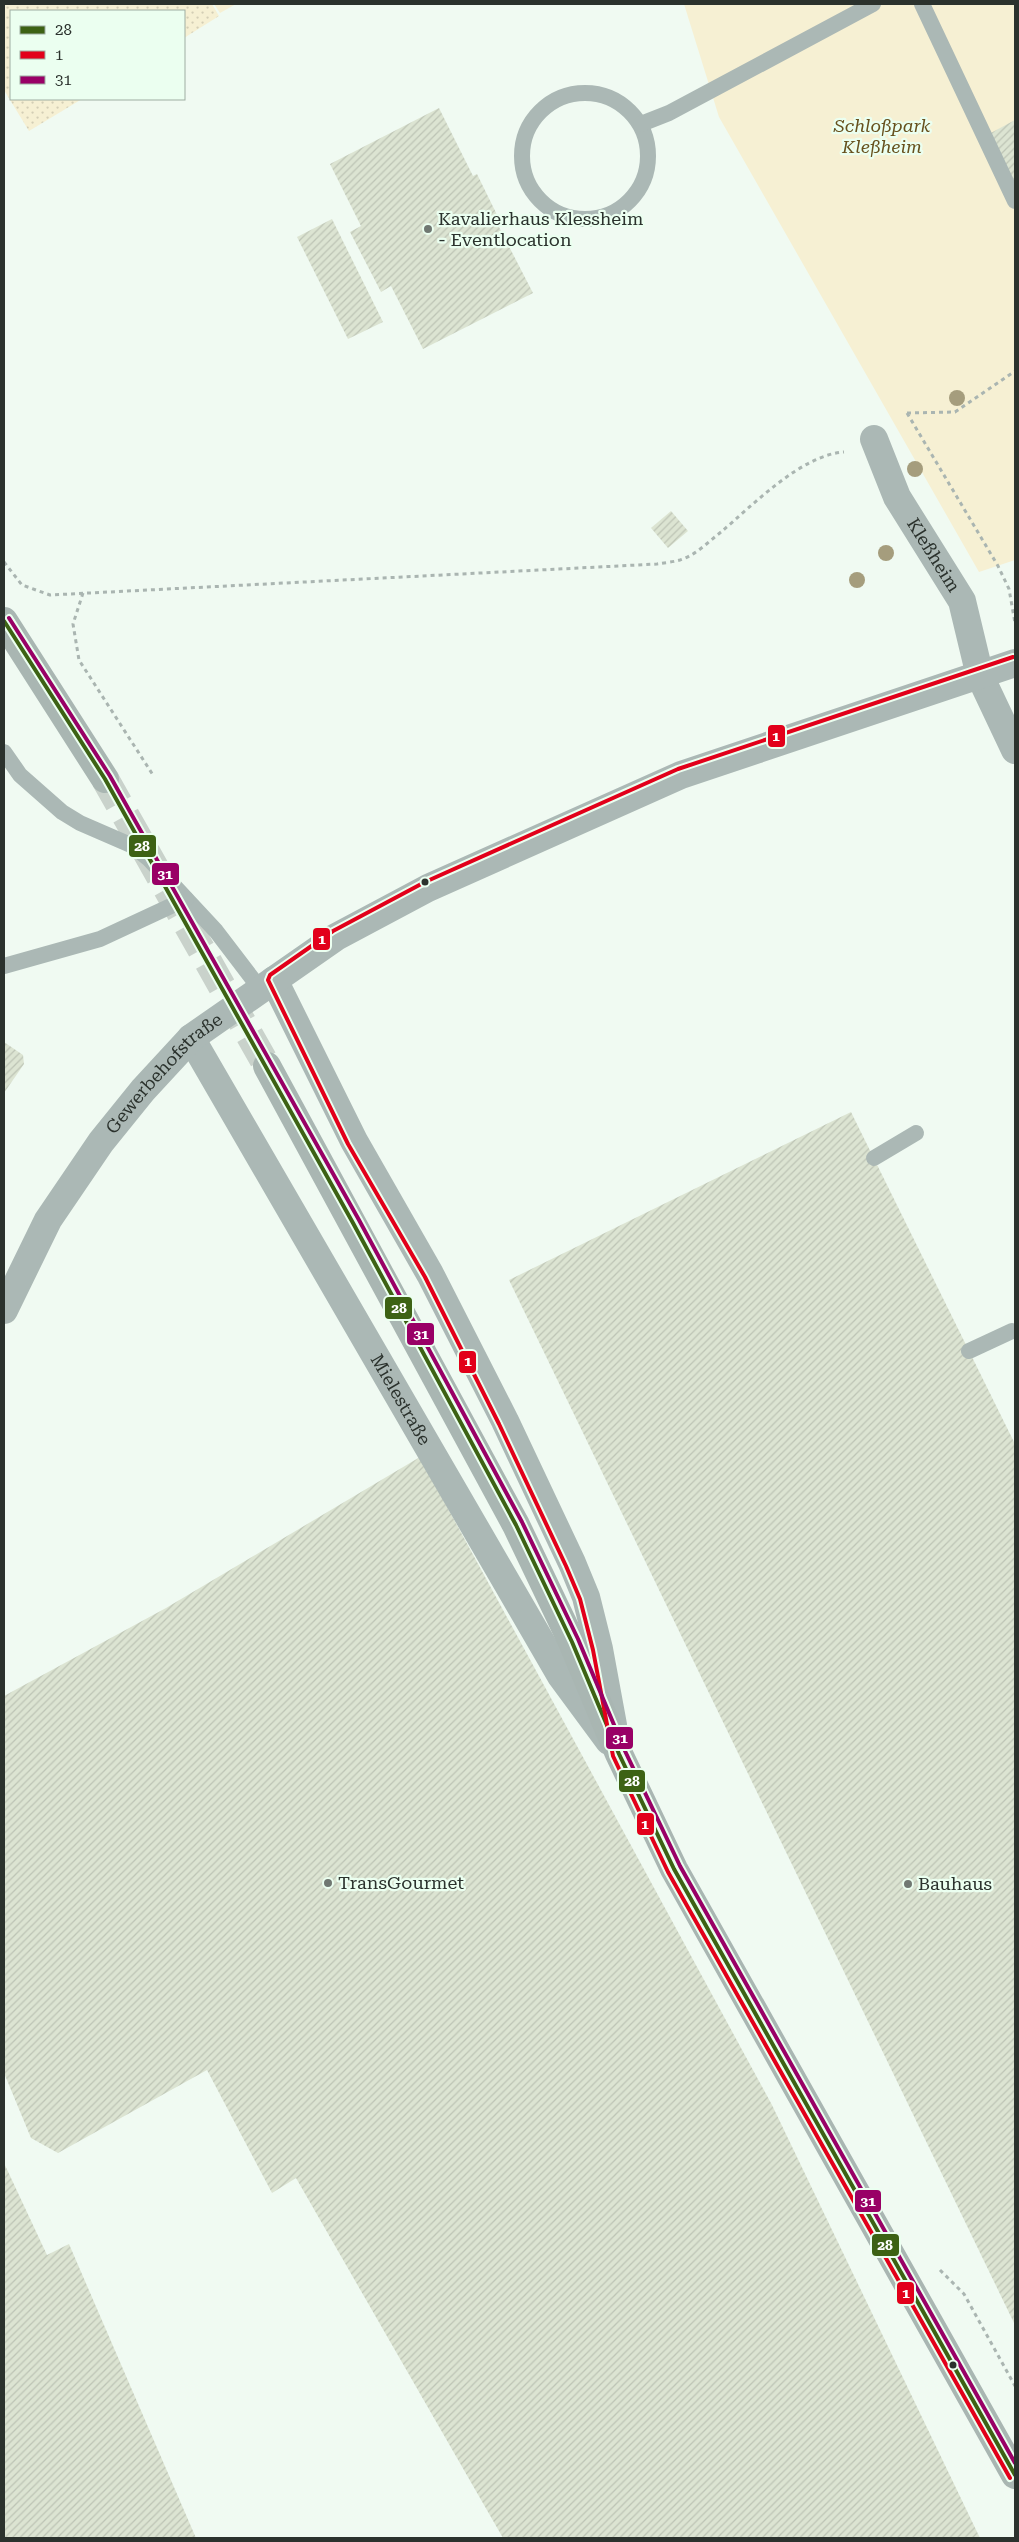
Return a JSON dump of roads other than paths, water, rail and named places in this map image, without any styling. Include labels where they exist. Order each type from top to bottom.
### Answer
[{"type":"street","name":"Kleßheim","points":[[874,439],[897,497],[962,601],[980,676],[1015,750]]},
{"type":"street","points":[[4,621],[105,779]]},
{"type":"street","name":"Gewerbehofstraße","points":[[4,1310],[48,1220],[101,1142],[143,1090],[192,1038],[336,937],[428,888],[672,778],[980,676],[1015,662]]},
{"type":"street","name":"Mielestraße","points":[[268,985],[430,1274],[488,1386],[572,1563],[586,1597],[599,1649],[619,1754]]},
{"type":"street","name":"Mielestraße","points":[[192,1038],[561,1676],[619,1754]]},
{"type":"street","name":"Mielestraße","points":[[267,1066],[516,1525],[572,1642],[619,1754],[674,1869],[1015,2475]]},
{"type":"lane","points":[[640,124],[669,113],[873,4]]},
{"type":"lane","points":[[922,4],[1015,201]]},
{"type":"lane","points":[[585,92],[617,100],[640,124],[649,157],[640,188],[616,212],[584,220],[552,211],[528,187],[520,155],[529,123],[553,100],[585,92]]},
{"type":"lane","points":[[4,752],[20,775],[62,812],[80,823],[133,846],[149,859],[268,985]]},
{"type":"lane","points":[[4,966],[100,939],[186,900]]},
{"type":"lane","points":[[874,1158],[916,1133]]},
{"type":"lane","points":[[969,1352],[1012,1331]]},
{"type":"tunnel","points":[[105,779],[267,1066]]},
{"type":"place","name":"Kavalierhaus Klessheim - Eventlocation","points":[[428,229]]},
{"type":"place","name":"TransGourmet","points":[[328,1883]]},
{"type":"place","name":"Bauhaus","points":[[908,1884]]},
{"type":"park label","name":"Schloßpark Kleßheim","points":[[882,136]]}]
